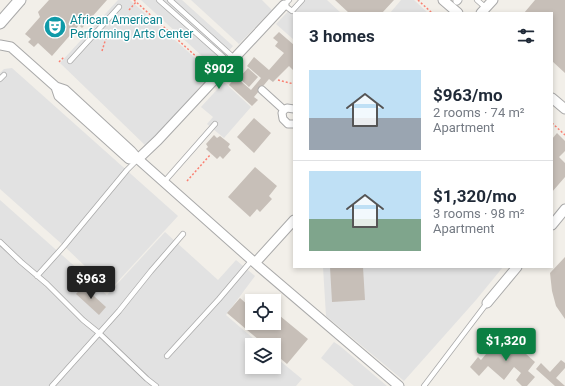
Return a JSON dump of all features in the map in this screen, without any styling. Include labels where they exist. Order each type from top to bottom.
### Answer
[{"type":"street","points":[[1,18],[20,0]]},
{"type":"street","points":[[444,0],[457,12]]},
{"type":"street","points":[[484,10],[493,0]]},
{"type":"street","points":[[138,159],[158,140],[287,2]]},
{"type":"street","points":[[0,45],[11,47],[56,87],[59,96],[129,159],[138,159],[398,386]]},
{"type":"street","points":[[262,90],[284,110]]},
{"type":"street","points":[[553,99],[565,109]]},
{"type":"street","points":[[284,110],[287,108],[293,109]]},
{"type":"street","points":[[284,110],[282,113],[283,119],[288,124],[293,124]]},
{"type":"street","points":[[553,223],[565,209]]},
{"type":"street","points":[[254,261],[293,221]]},
{"type":"street","points":[[486,303],[516,268]]},
{"type":"lane","points":[[159,0],[232,61]]},
{"type":"lane","points":[[170,0],[232,61]]},
{"type":"lane","points":[[287,2],[292,11],[302,0]]},
{"type":"lane","points":[[477,0],[484,10]]},
{"type":"lane","points":[[70,61],[119,7]]},
{"type":"lane","points":[[164,182],[215,124]]},
{"type":"lane","points":[[38,276],[127,170],[138,159]]},
{"type":"lane","points":[[52,386],[119,311],[183,234]]},
{"type":"lane","points":[[0,242],[156,386]]},
{"type":"lane","points":[[167,356],[254,261]]},
{"type":"lane","points":[[424,386],[486,303]]},
{"type":"path","points":[[134,0],[211,70],[208,75]]},
{"type":"path","points":[[418,0],[431,12]]},
{"type":"path","points":[[129,10],[136,2]]},
{"type":"path","points":[[99,37],[105,34],[106,38],[102,51]]},
{"type":"path","points":[[278,80],[293,84]]},
{"type":"path","points":[[553,124],[565,135]]},
{"type":"path","points":[[187,181],[211,154]]},
{"type":"shaded area","points":[[118,0],[130,0],[212,73],[147,147],[60,63]]},
{"type":"shaded area","points":[[141,0],[182,0],[233,46],[214,67]]},
{"type":"shaded area","points":[[191,0],[262,0],[272,10],[239,44]]},
{"type":"shaded area","points":[[299,0],[327,0],[340,12],[293,12],[293,39],[276,24]]},
{"type":"shaded area","points":[[401,0],[414,0],[427,12],[391,12]]},
{"type":"shaded area","points":[[12,68],[178,216],[110,290],[64,246],[0,189],[0,73],[4,69]]},
{"type":"shaded area","points":[[224,82],[251,107],[224,138],[207,124],[213,117],[201,107]]},
{"type":"shaded area","points":[[0,200],[107,295],[165,232],[218,280],[236,260],[255,276],[226,315],[253,338],[245,338],[245,374],[281,374],[281,362],[302,379],[296,386],[0,386]]},
{"type":"shaded area","points":[[323,268],[502,268],[476,300],[404,381],[326,316]]},
{"type":"shaded area","points":[[334,342],[387,386],[354,386],[321,358]]},
{"type":"building","name":"African American Performing Arts Center","points":[[49,0],[107,0],[82,28],[79,25],[52,56],[38,43],[34,47],[28,42],[31,39],[25,34],[40,17],[38,12]]},
{"type":"building","points":[[335,0],[394,0],[383,12],[348,12]]},
{"type":"building","points":[[535,0],[565,0],[565,73],[553,62],[553,12],[525,12]]},
{"type":"building","points":[[279,32],[293,44],[293,70],[289,66],[273,82],[269,79],[254,97],[258,100],[252,106],[229,85],[236,77],[251,90],[261,78],[247,66],[254,57],[269,70],[284,53],[275,46],[278,42],[273,38]]},
{"type":"building","points":[[248,68],[258,77],[249,87],[239,78]]},
{"type":"building","points":[[254,118],[271,133],[254,153],[237,137]]},
{"type":"building","points":[[557,133],[565,141],[565,151],[559,157],[565,163],[565,177],[553,191],[553,138]]},
{"type":"building","points":[[214,135],[217,138],[220,136],[230,144],[228,147],[231,150],[223,159],[220,156],[217,159],[206,149],[208,147],[206,144]]},
{"type":"building","points":[[255,167],[277,186],[269,196],[272,199],[260,212],[257,209],[250,217],[228,197]]},
{"type":"building","points":[[565,257],[565,319],[556,306],[552,291],[550,273]]},
{"type":"building","points":[[330,268],[363,268],[365,300],[332,302]]},
{"type":"building","points":[[83,286],[106,307],[99,315],[76,294]]},
{"type":"building","points":[[240,298],[245,302],[245,328],[227,313]]},
{"type":"building","points":[[281,317],[308,339],[287,364],[281,359],[281,338],[257,338],[247,330],[281,330]]},
{"type":"building","points":[[505,335],[535,362],[528,371],[535,377],[527,386],[522,386],[516,380],[521,373],[514,367],[504,380],[488,366],[479,376],[470,367],[478,357],[481,360],[497,341],[499,343]]},
{"type":"building","points":[[561,360],[565,363],[565,368],[556,378],[565,386],[555,386],[536,369],[541,363],[550,372]]},
{"type":"place","name":"African American Performing Arts Center","points":[[55,27]]}]
